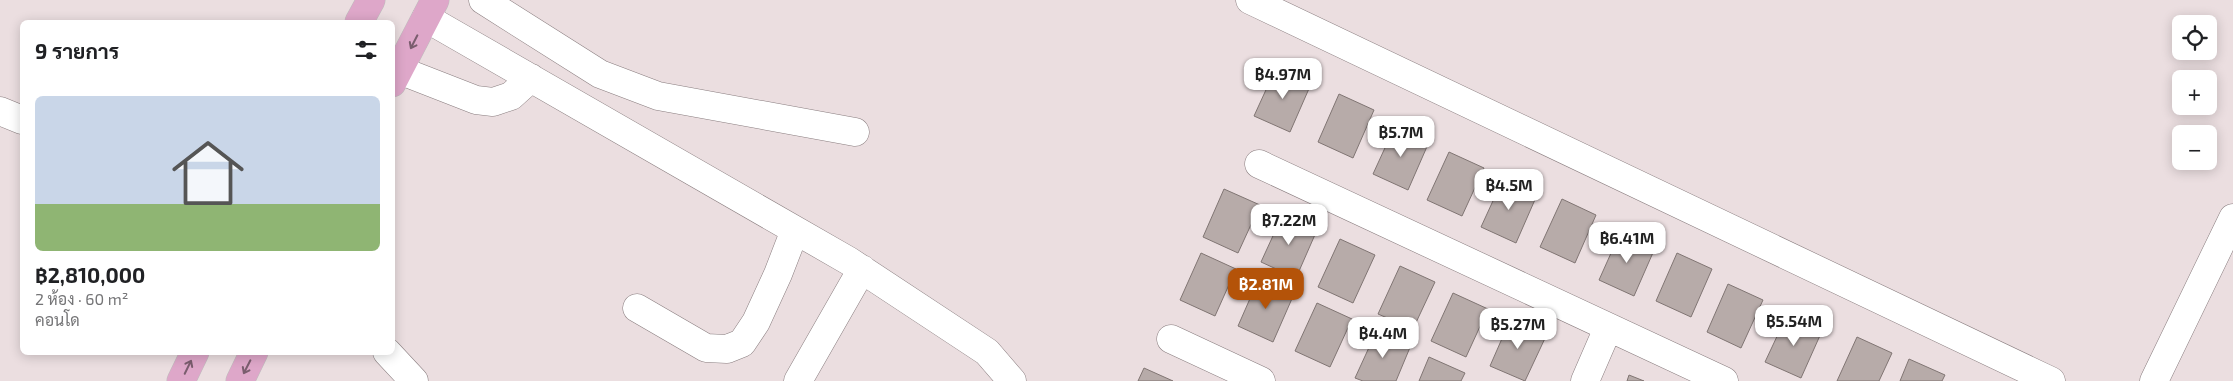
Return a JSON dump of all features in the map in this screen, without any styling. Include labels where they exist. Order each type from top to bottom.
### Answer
[{"type":"main road","points":[[360,20],[371,0]]},
{"type":"main road","points":[[396,76],[431,9]]},
{"type":"main road","points":[[181,381],[194,355]]},
{"type":"main road","points":[[240,381],[253,355]]},
{"type":"street","points":[[483,0],[600,74],[629,86],[658,96],[855,132]]},
{"type":"street","points":[[1250,0],[2051,381]]},
{"type":"street","points":[[431,9],[531,78],[862,269],[986,352],[1012,381]]},
{"type":"street","points":[[396,76],[476,100],[493,102],[511,96],[531,78]]},
{"type":"street","points":[[0,111],[20,119]]},
{"type":"street","points":[[1259,164],[1724,381]]},
{"type":"street","points":[[2154,381],[2233,218]]},
{"type":"street","points":[[637,308],[706,348],[727,349],[742,343],[756,322],[778,274],[795,230]]},
{"type":"street","points":[[798,381],[862,269]]},
{"type":"street","points":[[1585,381],[1608,328]]},
{"type":"street","points":[[1171,338],[1261,381]]},
{"type":"street","points":[[390,355],[414,381]]},
{"type":"building","points":[[1276,68],[1311,84],[1290,132],[1254,116]]},
{"type":"building","points":[[1339,94],[1374,110],[1353,158],[1318,142]]},
{"type":"building","points":[[1395,126],[1429,142],[1408,190],[1373,174]]},
{"type":"building","points":[[1449,152],[1484,168],[1462,216],[1427,200]]},
{"type":"building","points":[[1503,179],[1537,195],[1516,243],[1481,227]]},
{"type":"building","points":[[1224,189],[1260,205],[1238,253],[1203,237]]},
{"type":"building","points":[[1562,199],[1596,215],[1575,263],[1540,247]]},
{"type":"building","points":[[1283,214],[1317,230],[1296,278],[1261,262]]},
{"type":"building","points":[[1620,233],[1655,248],[1634,296],[1599,280]]},
{"type":"building","points":[[1340,239],[1375,255],[1353,303],[1318,287]]},
{"type":"building","points":[[1201,253],[1236,269],[1215,316],[1180,300]]},
{"type":"building","points":[[1677,253],[1712,269],[1691,317],[1656,301]]},
{"type":"building","points":[[1400,266],[1435,282],[1413,329],[1378,314]]},
{"type":"building","points":[[1259,278],[1294,294],[1273,342],[1238,326]]},
{"type":"building","points":[[1728,284],[1763,300],[1741,348],[1707,332]]},
{"type":"building","points":[[1453,293],[1488,309],[1466,357],[1431,341]]},
{"type":"building","points":[[1317,303],[1352,319],[1330,367],[1295,351]]},
{"type":"building","points":[[1787,315],[1822,331],[1801,378],[1765,362]]},
{"type":"building","points":[[1511,318],[1547,334],[1525,381],[1490,366]]},
{"type":"building","points":[[1377,330],[1411,345],[1396,381],[1363,381],[1355,378]]},
{"type":"building","points":[[1857,337],[1892,353],[1879,381],[1837,381]]},
{"type":"building","points":[[1429,357],[1465,373],[1461,381],[1419,381]]},
{"type":"building","points":[[1909,359],[1945,375],[1942,381],[1900,381]]},
{"type":"building","points":[[1144,368],[1173,381],[1138,381]]},
{"type":"building","points":[[1629,375],[1644,381],[1627,381]]}]
